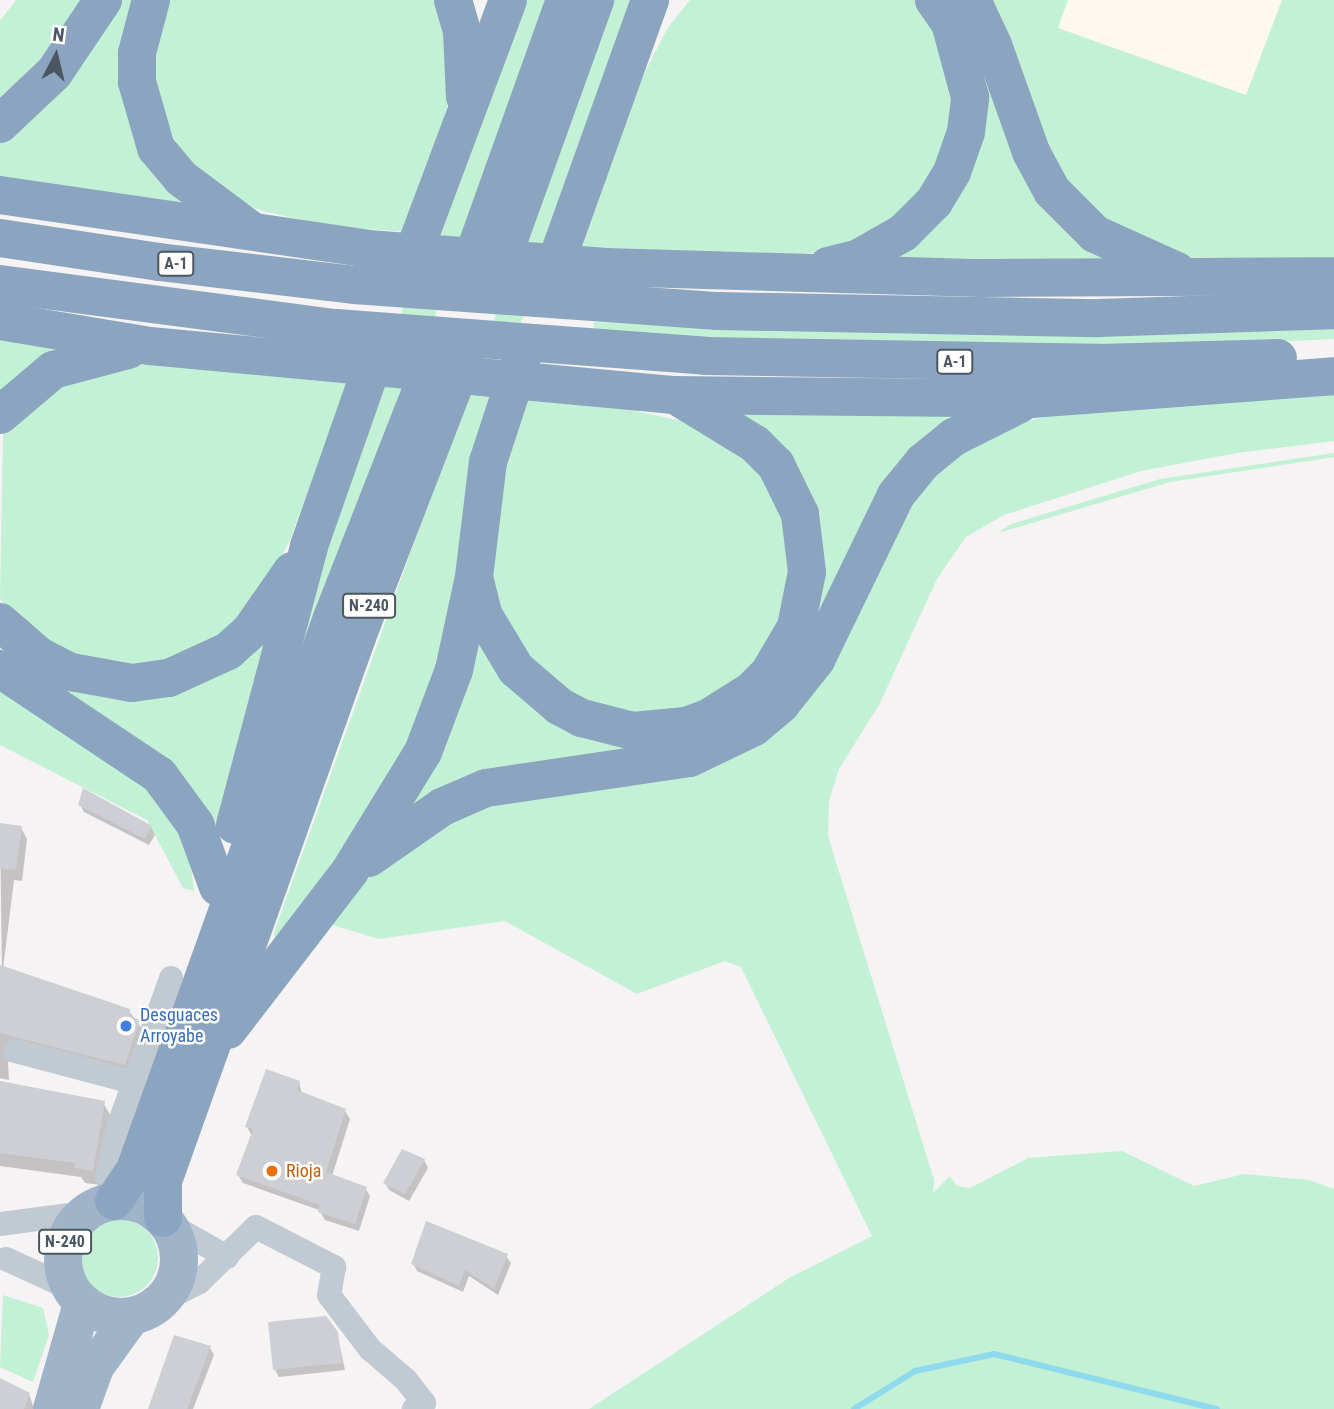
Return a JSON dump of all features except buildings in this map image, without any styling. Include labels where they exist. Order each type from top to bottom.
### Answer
[{"type":"highway","points":[[0,124],[54,73],[103,0]]},
{"type":"highway","points":[[151,0],[137,53],[137,82],[156,148],[181,178],[212,205],[258,234]]},
{"type":"highway","points":[[453,0],[462,32],[466,113]]},
{"type":"highway","points":[[208,960],[218,887],[309,546],[508,0]]},
{"type":"highway","name":"N-240","points":[[52,1409],[76,1296],[62,1269],[63,1248],[70,1228],[106,1202],[135,1170],[332,618],[488,222],[565,0]]},
{"type":"highway","name":"N-240","points":[[80,1409],[95,1367],[147,1308],[175,1282],[180,1262],[177,1241],[165,1221],[163,1181],[352,649],[514,228],[595,0]]},
{"type":"highway","points":[[205,1059],[350,872],[405,783],[440,712],[454,670],[474,577],[488,462],[650,0]]},
{"type":"highway","points":[[622,81],[675,0]]},
{"type":"highway","points":[[796,274],[857,260],[903,233],[934,202],[952,172],[966,132],[970,97],[950,23],[934,0]]},
{"type":"highway","points":[[972,0],[993,45],[1031,152],[1052,191],[1095,234],[1192,277]]},
{"type":"highway","points":[[0,195],[368,248],[606,267],[796,274],[1334,276]]},
{"type":"highway","name":"A-1","points":[[0,238],[354,285],[592,304],[873,317],[1098,318],[1334,310]]},
{"type":"highway","name":"A-1","points":[[0,284],[336,328],[575,348],[851,362],[1099,363],[1334,356]]},
{"type":"highway","points":[[0,321],[150,346],[561,387],[672,395],[1031,400],[1334,376]]},
{"type":"highway","points":[[0,415],[53,370],[97,355],[150,346]]},
{"type":"highway","points":[[474,577],[484,616],[516,669],[559,706],[582,718],[633,731],[686,726],[708,718],[751,691],[769,673],[796,627],[807,572],[800,514],[776,465],[755,444],[708,412],[672,395]]},
{"type":"highway","points":[[350,872],[442,807],[486,788],[690,758],[754,727],[781,704],[816,660],[895,495],[923,462],[954,437],[1031,400]]},
{"type":"highway","points":[[0,622],[39,656],[71,672],[132,683],[169,678],[200,667],[251,631],[309,546]]},
{"type":"highway","points":[[0,669],[159,775],[195,824],[218,887]]},
{"type":"highway","points":[[106,1202],[140,1204],[165,1221]]},
{"type":"highway","points":[[76,1296],[97,1313],[147,1308]]},
{"type":"street","points":[[76,1296],[3,1264],[5,1225],[106,1202],[107,1177],[119,1125],[171,978]]},
{"type":"street","points":[[15,1051],[136,1083]]},
{"type":"street","points":[[165,1221],[227,1257]]},
{"type":"street","points":[[147,1308],[199,1282],[256,1227],[334,1267],[329,1295],[370,1349],[406,1380],[424,1402],[414,1409]]},
{"type":"shaded area","points":[[1068,0],[1282,0],[1247,96],[1057,28]]},
{"type":"green space","points":[[16,0],[83,0],[36,70],[0,107],[0,21]]},
{"type":"green space","points":[[111,0],[138,0],[130,22],[191,210],[0,181],[0,136]]},
{"type":"green space","points":[[166,0],[433,0],[446,24],[452,59],[447,108],[407,232],[328,226],[263,211],[220,195],[190,169],[155,101],[153,59]]},
{"type":"green space","points":[[519,0],[548,0],[469,228],[280,711],[347,457]]},
{"type":"green space","points":[[609,0],[636,0],[492,405],[460,588],[416,746],[279,938],[273,935]]},
{"type":"green space","points":[[690,0],[915,0],[930,17],[956,95],[940,167],[896,218],[862,238],[813,253],[766,259],[582,247],[639,84],[667,29]]},
{"type":"green space","points":[[992,0],[1068,0],[1058,28],[1246,95],[1282,0],[1334,0],[1334,260],[1186,257],[1105,225],[1059,173]]},
{"type":"green space","points":[[970,42],[1115,263],[880,263],[934,217]]},
{"type":"green space","points":[[594,322],[914,334],[1168,333],[1334,325],[1334,339],[1169,347],[593,336]]},
{"type":"green space","points":[[0,337],[68,348],[0,397]]},
{"type":"green space","points":[[115,364],[197,364],[349,383],[289,542],[265,586],[238,623],[199,654],[157,667],[81,662],[11,616],[0,598],[3,433],[37,398]]},
{"type":"green space","points":[[1334,389],[1334,441],[1237,453],[1141,471],[1004,515],[966,537],[937,579],[879,705],[839,769],[829,801],[828,836],[934,1180],[933,1193],[950,1176],[957,1186],[970,1188],[1028,1158],[1122,1151],[1194,1186],[1244,1174],[1309,1180],[1334,1189],[1334,1409],[589,1409],[789,1278],[872,1236],[741,967],[725,961],[637,994],[505,921],[379,939],[329,924],[344,902],[392,856],[446,822],[510,798],[723,763],[928,474],[991,431],[1080,407]]},
{"type":"green space","points":[[519,399],[593,402],[692,423],[758,470],[791,536],[783,618],[761,660],[727,688],[700,704],[662,715],[615,716],[571,697],[518,653],[490,577],[490,526]]},
{"type":"green space","points":[[730,411],[967,413],[848,563],[757,712],[409,811],[478,635],[566,724],[724,719],[819,562]]},
{"type":"green space","points":[[1334,453],[1334,457],[1170,482],[998,533],[1011,524],[1160,479]]},
{"type":"green space","points":[[273,624],[219,850],[0,660],[0,639],[85,690]]},
{"type":"green space","points":[[0,690],[152,790],[179,825],[190,857],[194,891],[183,888],[147,820],[0,745]]},
{"type":"green space","points":[[119,1219],[134,1222],[147,1230],[155,1243],[158,1258],[155,1273],[147,1286],[134,1294],[119,1297],[104,1294],[91,1286],[83,1273],[80,1258],[83,1243],[91,1230],[104,1222]]},
{"type":"green space","points":[[3,1295],[43,1308],[49,1335],[33,1382],[0,1367]]},
{"type":"waterway","points":[[854,1409],[915,1371],[994,1354],[1217,1409]]},
{"type":"place","name":"Desguaces Arroyabe","points":[[126,1026]]},
{"type":"place","name":"Rioja","points":[[272,1171]]}]
